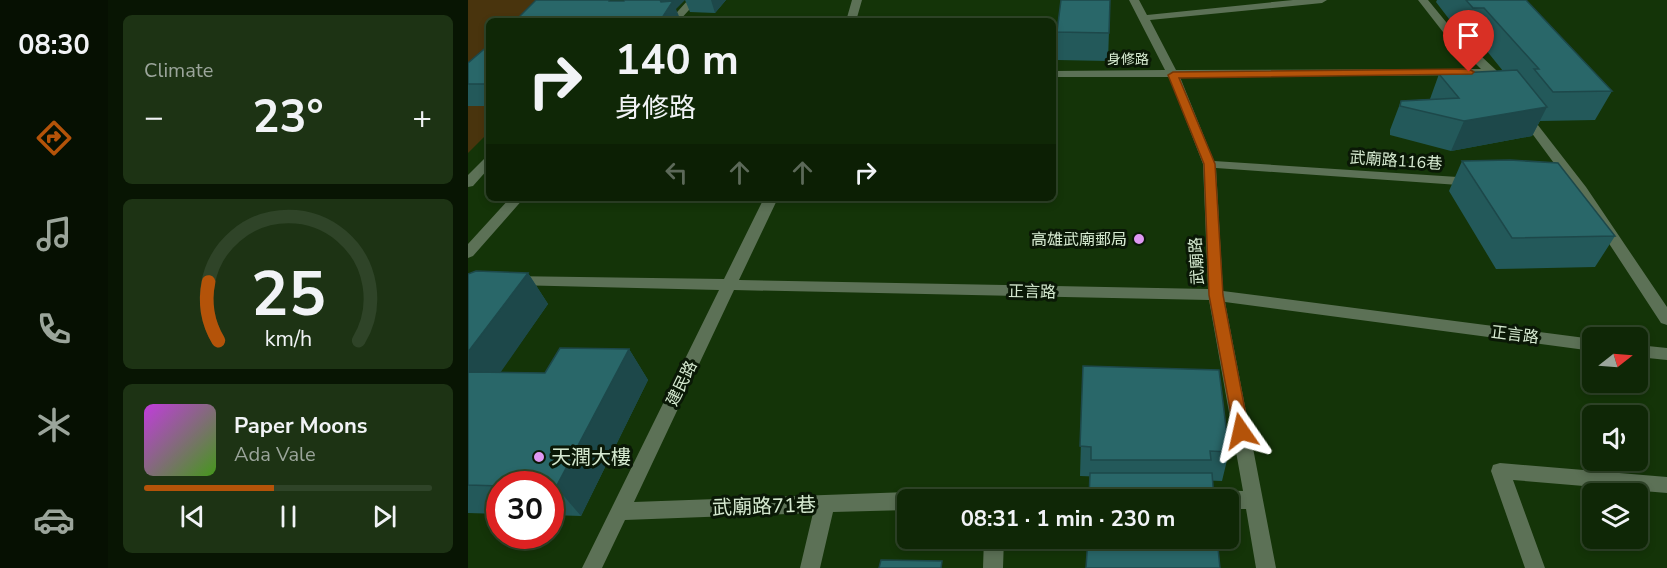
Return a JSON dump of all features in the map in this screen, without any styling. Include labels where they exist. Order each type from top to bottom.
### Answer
[{"type":"street","points":[[677,18],[693,0]]},
{"type":"street","points":[[852,18],[857,0]]},
{"type":"street","name":"武廟路","points":[[1134,0],[1173,75],[1209,164],[1216,295],[1266,568]]},
{"type":"street","points":[[1143,18],[1322,0]]},
{"type":"street","points":[[1423,0],[1447,30],[1491,72],[1509,95],[1581,190],[1667,319]]},
{"type":"street","name":"身修路","points":[[1056,74],[1491,72]]},
{"type":"street","points":[[468,183],[486,164]]},
{"type":"street","name":"武廟路116巷","points":[[1209,164],[1488,183]]},
{"type":"street","points":[[1558,188],[1581,190]]},
{"type":"street","points":[[468,253],[514,201]]},
{"type":"street","name":"建民路","points":[[592,568],[770,201]]},
{"type":"street","name":"正言路","points":[[496,280],[1216,295],[1582,344]]},
{"type":"street","points":[[1648,352],[1667,354]]},
{"type":"street","points":[[1535,568],[1500,471],[1667,485]]},
{"type":"street","points":[[1239,500],[1254,500]]},
{"type":"street","name":"武廟路71巷","points":[[620,511],[897,501]]},
{"type":"street","points":[[810,568],[825,504]]},
{"type":"street","points":[[993,568],[994,549]]},
{"type":"shaded area","points":[[468,0],[556,0],[596,18],[486,18],[486,135],[468,153]]},
{"type":"building","points":[[536,0],[673,1],[662,18],[518,18]]},
{"type":"building","points":[[1061,0],[1110,0],[1109,33],[1057,32]]},
{"type":"building","points":[[1466,0],[1526,0],[1612,91],[1553,92],[1534,69],[1539,69],[1484,8],[1473,8]]},
{"type":"building","points":[[486,48],[486,84],[468,84],[468,63]]},
{"type":"building","points":[[1517,70],[1547,107],[1464,121],[1400,106],[1401,101],[1459,98],[1439,74]]},
{"type":"building","points":[[1510,160],[1558,163],[1615,236],[1512,238],[1462,161]]},
{"type":"building","points":[[476,271],[528,273],[468,352],[468,274]]},
{"type":"building","points":[[560,348],[629,349],[564,472],[486,471],[486,486],[468,485],[468,372],[545,373]]},
{"type":"building","points":[[1083,366],[1219,370],[1229,452],[1210,451],[1211,460],[1091,460],[1091,447],[1080,446]]},
{"type":"building","points":[[1090,473],[1212,473],[1213,489],[1089,489]]},
{"type":"building","points":[[1087,549],[1218,549],[1220,568],[1086,568]]},
{"type":"building","points":[[881,560],[942,561],[941,568],[879,568]]},
{"type":"place","name":"高雄武廟郵局","points":[[1139,239]]},
{"type":"place","name":"天潤大樓","points":[[539,457]]},
{"type":"route","points":[[1241,431],[1216,295],[1209,164],[1173,75],[1469,72]]}]
